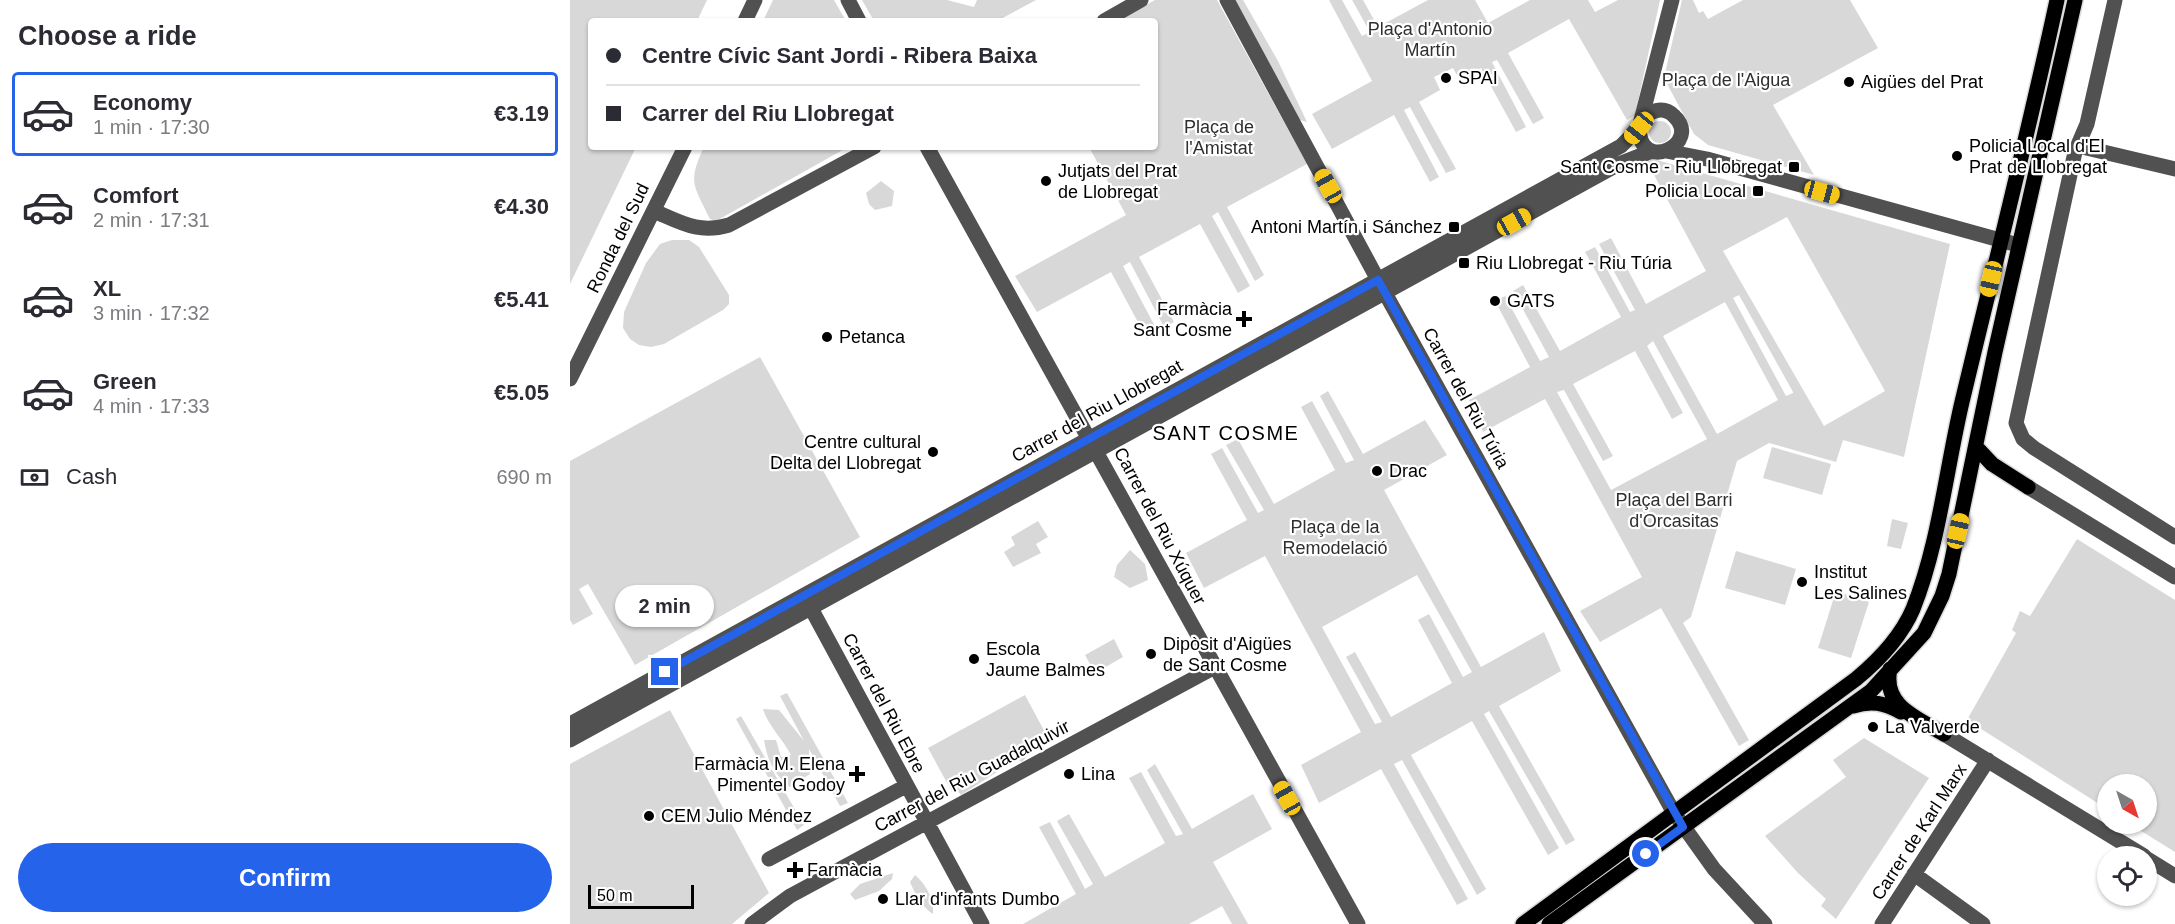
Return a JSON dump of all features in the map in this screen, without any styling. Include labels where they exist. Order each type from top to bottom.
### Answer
[{"type":"main road","points":[[1944,734],[1895,701],[1888,690],[1889,673],[1912,612],[1930,552],[1957,423],[2058,0]]},
{"type":"main road","points":[[1944,734],[1908,703],[1897,687],[1899,677],[1942,596],[1949,574],[2018,245],[2074,0]]},
{"type":"main road","points":[[1976,447],[1992,464],[2028,487]]},
{"type":"main road","points":[[1523,924],[1873,665],[1912,612]]},
{"type":"main road","points":[[1550,924],[1847,708],[1889,673],[1924,633]]},
{"type":"main road","points":[[1847,708],[1864,702],[1881,702],[1944,734]]},
{"type":"street","points":[[746,18],[755,0]]},
{"type":"street","points":[[848,0],[857,18]]},
{"type":"street","points":[[1109,18],[1141,0]]},
{"type":"street","name":"Carrer del Riu Túria","points":[[1227,0],[1381,286],[1674,813],[1714,869],[1765,924]]},
{"type":"street","points":[[1672,0],[1657,66],[1640,125],[1642,142],[1659,151],[1707,159],[2018,245]]},
{"type":"street","points":[[2115,0],[2087,124],[2078,146],[2016,423],[2018,431],[2034,448],[2175,537]]},
{"type":"street","points":[[1657,66],[1658,89],[1697,153],[1707,159]]},
{"type":"street","points":[[1640,125],[1651,112],[1665,110],[1671,113]]},
{"type":"street","name":"Carrer del Riu Llobregat","points":[[570,740],[807,602],[1381,286],[1621,146],[1640,125]]},
{"type":"street","points":[[1659,151],[1677,143],[1681,130]]},
{"type":"street","points":[[2078,146],[2175,169]]},
{"type":"street","name":"Ronda del Sud","points":[[570,379],[684,150]]},
{"type":"street","points":[[654,211],[703,230],[729,225],[868,150]]},
{"type":"street","name":"Carrer del Riu Xúquer","points":[[929,150],[1094,444],[1358,924]]},
{"type":"street","name":"Carrer del Riu Llobregat","points":[[1381,286],[1619,164],[1659,151]]},
{"type":"street","points":[[2028,487],[2175,577]]},
{"type":"street","name":"Carrer del Riu Llobregat","points":[[570,724],[807,602]]},
{"type":"street","name":"Carrer del Riu Ebre","points":[[807,602],[982,924]]},
{"type":"street","name":"Carrer del Riu Guadalquivir","points":[[752,924],[790,896],[1215,667]]},
{"type":"street","points":[[1944,734],[2127,846]]},
{"type":"street","name":"Carrer de Karl Marx","points":[[1882,924],[1988,760]]},
{"type":"street","points":[[770,859],[906,786]]},
{"type":"street","points":[[2157,865],[2175,876]]},
{"type":"street","points":[[1914,874],[1983,924]]},
{"type":"green space","points":[[570,0],[707,0],[698,18],[588,18],[588,150],[635,150],[570,284]]},
{"type":"green space","points":[[773,0],[834,0],[844,18],[764,18]]},
{"type":"green space","points":[[862,0],[947,0],[974,7],[977,0],[1036,0],[1003,18],[872,18]]},
{"type":"green space","name":"Plaça de l'Amistat","points":[[1155,0],[1217,0],[1307,164],[1227,207],[1264,275],[1255,281],[1218,212],[1212,216],[1250,286],[1238,293],[1200,224],[1139,257],[1174,322],[1164,327],[1130,262],[1123,266],[1158,332],[1147,339],[1111,272],[1037,312],[1015,276],[1126,215],[1091,150],[1158,150],[1158,18],[1122,18]]},
{"type":"green space","points":[[1233,0],[1243,0],[1278,61],[1307,122],[1296,119]]},
{"type":"green space","name":"Plaça d'Antonio Martín","points":[[1329,0],[1342,0],[1362,36],[1370,32],[1352,0],[1363,0],[1378,27],[1428,0],[1475,0],[1488,23],[1530,0],[1588,0],[1595,12],[1618,0],[1660,0],[1635,115],[1627,120],[1569,19],[1508,53],[1544,118],[1533,124],[1497,60],[1492,62],[1526,127],[1516,132],[1481,68],[1459,79],[1453,68],[1434,77],[1440,90],[1419,102],[1456,169],[1446,173],[1410,107],[1404,110],[1439,177],[1430,182],[1394,115],[1332,149],[1312,114],[1372,81]]},
{"type":"green space","name":"Plaça de l'Aigua","points":[[1682,0],[1693,0],[1699,13],[1703,11],[1708,19],[1743,0],[1850,0],[1878,48],[1773,105],[1814,175],[1708,145],[1694,134],[1666,82],[1665,73]]},
{"type":"green space","points":[[1660,121],[1668,124],[1671,132],[1668,140],[1660,143],[1652,140],[1649,132],[1652,124]]},
{"type":"green space","points":[[703,150],[843,150],[716,221],[710,219],[695,184],[694,177]]},
{"type":"green space","name":"Plaça del Barri d'Orcasitas","points":[[1650,158],[1950,244],[1904,457],[1843,440],[1836,462],[1769,443],[1737,461],[1691,617],[1683,623],[1749,740],[1739,746],[1661,608],[1600,642],[1580,611],[1642,577],[1545,399],[1483,432],[1469,400],[1530,367],[1495,301],[1505,296],[1540,361],[1549,357],[1513,291],[1523,285],[1560,351],[1621,317],[1585,252],[1595,247],[1630,312],[1635,310],[1599,244],[1611,238],[1646,304],[1706,271],[1646,160]],"holes":[[[1787,217],[1885,391],[1824,426],[1723,251]],[[1739,295],[1793,393],[1786,396],[1733,298]],[[1725,302],[1778,400],[1717,434],[1663,336]],[[1653,341],[1707,439],[1611,490],[1557,392],[1564,390],[1603,461],[1613,456],[1573,384],[1635,351],[1672,419],[1683,413],[1647,346]]]},
{"type":"green space","points":[[881,181],[894,191],[892,206],[875,210],[869,204],[866,193]]},
{"type":"green space","points":[[672,240],[689,240],[699,247],[729,295],[729,304],[723,310],[664,344],[651,347],[639,345],[630,339],[623,328],[624,312],[646,263],[660,244]]},
{"type":"green space","points":[[760,357],[860,537],[635,665],[588,584],[579,589],[593,614],[573,625],[570,620],[570,461]]},
{"type":"green space","name":"Plaça de la Remodelació","points":[[1328,391],[1363,454],[1425,420],[1447,455],[1384,490],[1481,667],[1544,632],[1561,671],[1499,706],[1575,840],[1566,845],[1489,711],[1484,714],[1559,848],[1548,855],[1472,721],[1411,755],[1486,889],[1477,895],[1402,760],[1394,764],[1468,899],[1457,905],[1381,769],[1319,803],[1301,765],[1361,732],[1265,556],[1204,588],[1186,553],[1247,520],[1211,454],[1222,448],[1258,513],[1264,510],[1226,445],[1238,439],[1274,504],[1335,470],[1301,407],[1312,401],[1346,463],[1354,460],[1320,396]],"holes":[[[1417,575],[1472,672],[1463,677],[1429,614],[1418,620],[1452,683],[1391,717],[1355,652],[1346,657],[1382,722],[1375,724],[1322,627]]]},
{"type":"green space","points":[[1772,447],[1831,464],[1822,495],[1763,478]]},
{"type":"green space","points":[[1892,519],[1908,523],[1901,549],[1887,546]]},
{"type":"green space","points":[[1038,521],[1048,537],[1036,544],[1041,553],[1013,567],[1004,552],[1015,545],[1011,537]]},
{"type":"green space","points":[[2077,539],[2175,600],[2175,852],[2146,834],[2157,834],[2157,774],[2097,774],[2097,803],[1967,720],[2016,633],[2012,630],[2020,611],[2030,616]]},
{"type":"green space","points":[[1130,550],[1145,564],[1148,580],[1130,588],[1114,577],[1117,565]]},
{"type":"green space","points":[[1736,551],[1796,569],[1785,605],[1725,588]]},
{"type":"green space","points":[[1836,591],[1869,602],[1851,658],[1818,648]]},
{"type":"green space","points":[[1114,639],[1123,657],[1095,673],[1085,655]]},
{"type":"green space","points":[[787,693],[848,803],[840,806],[809,749],[810,774],[790,787],[772,766],[764,740],[776,740],[781,757],[791,755],[768,721],[763,709],[779,710],[804,741],[780,696]]},
{"type":"green space","points":[[1025,695],[1048,738],[1027,749],[1030,753],[1022,762],[1013,757],[996,767],[997,772],[961,795],[956,789],[952,792],[928,748]]},
{"type":"green space","name":"CEM Julio Méndez","points":[[670,710],[769,893],[732,924],[570,924],[570,764]]},
{"type":"green space","points":[[741,716],[804,825],[797,830],[736,719]]},
{"type":"green space","points":[[1864,738],[1929,778],[1836,919],[1821,906],[1826,899],[1798,873],[1765,836],[1846,777],[1833,760]]},
{"type":"green space","points":[[1155,764],[1192,829],[1253,794],[1272,829],[1213,862],[1248,924],[1232,924],[1222,906],[1189,924],[1023,924],[1076,894],[1039,827],[1050,822],[1085,889],[1093,884],[1057,821],[1069,814],[1105,877],[1165,843],[1129,778],[1141,772],[1176,836],[1183,834],[1147,770]]},
{"type":"green space","points":[[893,873],[892,879],[879,891],[855,900],[850,894],[860,884]]},
{"type":"green space","points":[[915,875],[929,893],[933,914],[922,904],[912,887],[910,882]]},
{"type":"place","name":"SPAI","points":[[1446,78]]},
{"type":"place","name":"Aigües del Prat","points":[[1849,82]]},
{"type":"place","name":"Policia Local d'El Prat de Llobregat","points":[[1957,156]]},
{"type":"place","name":"Sant Cosme - Riu Llobregat","points":[[1794,167]]},
{"type":"place","name":"Jutjats del Prat de Llobregat","points":[[1046,181]]},
{"type":"place","name":"Policia Local","points":[[1758,191]]},
{"type":"place","name":"Antoni Martín i Sánchez","points":[[1454,227]]},
{"type":"place","name":"Riu Llobregat - Riu Túria","points":[[1464,263]]},
{"type":"place","name":"GATS","points":[[1495,301]]},
{"type":"place","name":"Farmàcia Sant Cosme","points":[[1244,319]]},
{"type":"place","name":"Petanca","points":[[827,337]]},
{"type":"place","name":"Centre cultural Delta del Llobregat","points":[[933,452]]},
{"type":"place","name":"Drac","points":[[1377,471]]},
{"type":"place","name":"Institut Les Salines","points":[[1802,582]]},
{"type":"place","name":"Dipòsit d'Aigües de Sant Cosme","points":[[1151,654]]},
{"type":"place","name":"Escola Jaume Balmes","points":[[974,659]]},
{"type":"place","name":"La Valverde","points":[[1873,727]]},
{"type":"place","name":"Farmàcia M. Elena Pimentel Godoy","points":[[857,774]]},
{"type":"place","name":"Lina","points":[[1069,774]]},
{"type":"place","name":"CEM Julio Méndez","points":[[649,816]]},
{"type":"place","name":"Farmàcia","points":[[795,870]]},
{"type":"place","name":"Llar d'infants Dumbo","points":[[883,899]]},
{"type":"district","name":"SANT COSME","points":[[1226,433]]},
{"type":"route","points":[[665,672],[1378,280],[1683,827],[1646,854]]}]
